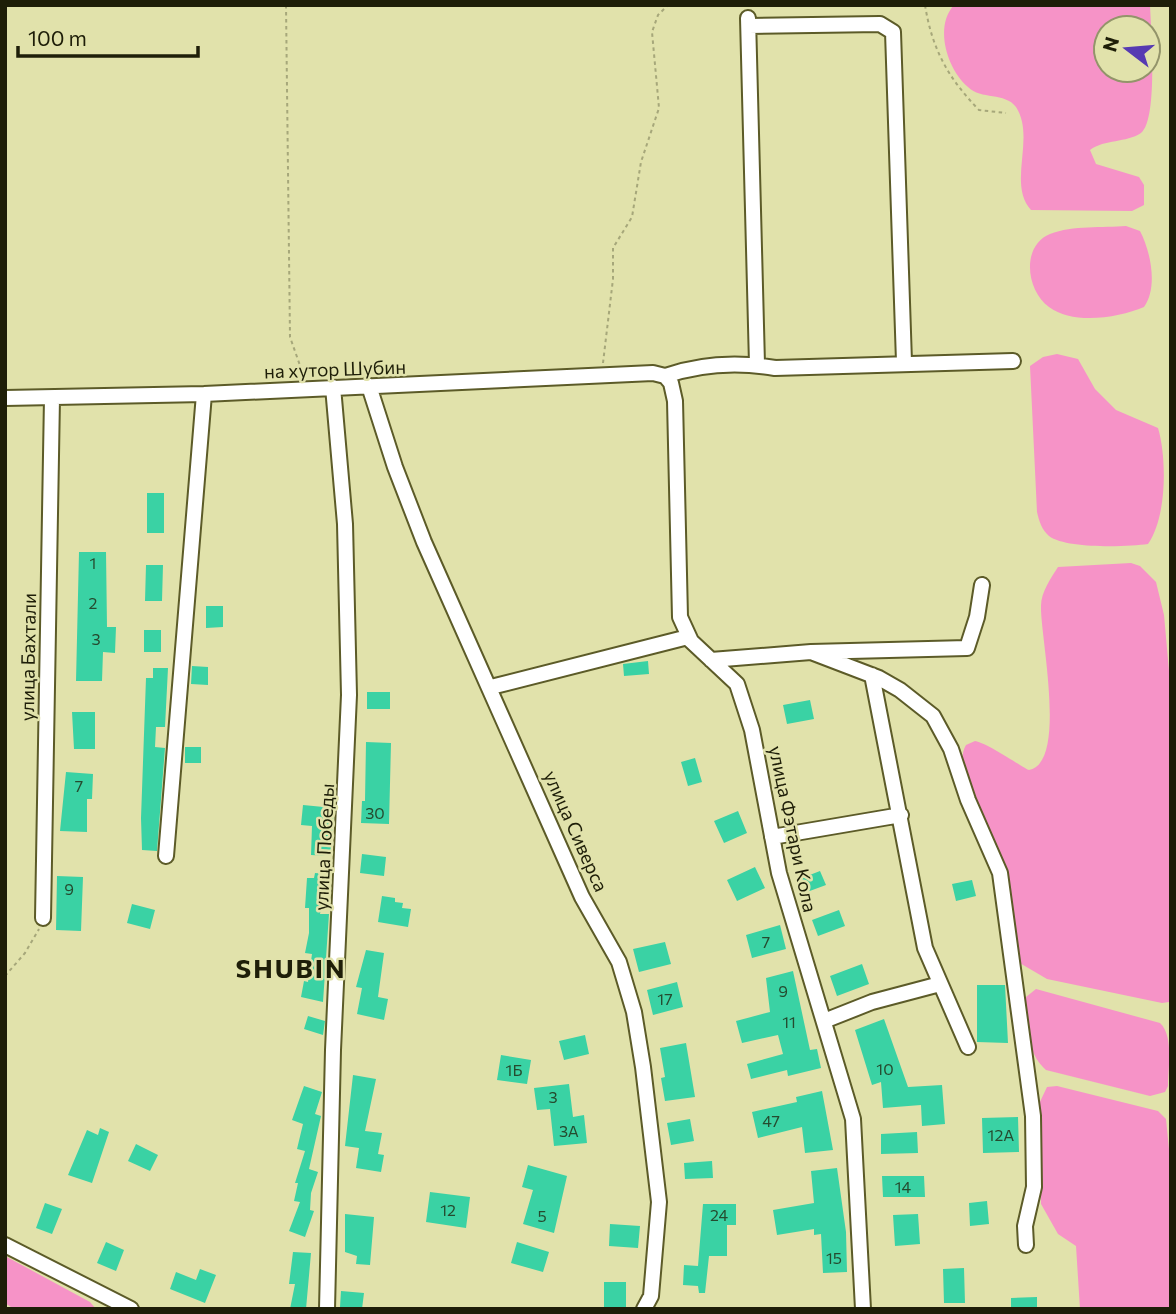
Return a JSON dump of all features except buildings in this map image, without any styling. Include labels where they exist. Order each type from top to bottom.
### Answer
[{"type":"street","points":[[757,364],[748,21],[880,24],[894,32],[904,362]]},
{"type":"street","name":"на хутор Шубин","points":[[5,398],[204,394],[601,378],[653,373],[665,376],[706,366],[757,364],[775,368],[904,362],[1013,361]]},
{"type":"street","points":[[491,687],[688,637],[679,604],[675,401],[671,383],[665,376]]},
{"type":"street","name":"улица Сиверса","points":[[369,386],[415,520],[582,897],[620,962],[634,1012],[659,1202],[651,1296],[644,1309]]},
{"type":"street","name":"улица Победы","points":[[327,1309],[333,1050],[349,695],[345,524],[333,387]]},
{"type":"street","points":[[166,856],[204,394]]},
{"type":"street","name":"улица Бахтали","points":[[43,918],[52,398]]},
{"type":"street","points":[[711,660],[811,652],[967,648],[977,617],[982,585]]},
{"type":"street","name":"улица Фэтари Кола","points":[[688,637],[737,684],[745,705],[779,873],[853,1119],[863,1309]]},
{"type":"street","points":[[811,652],[872,675],[900,690],[933,716],[951,749],[968,800],[1000,873],[1033,1116],[1034,1187],[1025,1226],[1026,1245]]},
{"type":"street","points":[[872,675],[925,948],[968,1047]]},
{"type":"street","points":[[772,837],[901,815]]},
{"type":"street","points":[[824,1021],[872,1002],[940,984]]},
{"type":"street","points":[[5,1245],[131,1309]]},
{"type":"path","points":[[286,5],[290,337],[308,388]]},
{"type":"path","points":[[601,378],[613,279],[613,248],[632,217],[641,162],[659,108],[652,32],[658,15],[668,5]]},
{"type":"path","points":[[925,5],[938,55],[954,84],[979,110],[1006,113]]},
{"type":"path","points":[[5,976],[25,953],[43,918]]},
{"type":"shaded area","points":[[954,5],[1150,5],[1150,14],[1092,14],[1092,84],[1152,84],[1150,111],[1141,133],[1090,150],[1096,164],[1139,177],[1144,185],[1144,205],[1132,211],[1031,210],[1021,187],[1023,132],[1016,107],[1006,99],[973,91],[961,79],[949,59],[944,36],[945,25]]},
{"type":"shaded area","points":[[1126,226],[1140,231],[1150,259],[1151,290],[1144,307],[1109,317],[1083,318],[1059,313],[1041,299],[1035,290],[1030,269],[1034,248],[1041,240],[1050,234],[1068,229]]},
{"type":"shaded area","points":[[1057,354],[1078,359],[1095,389],[1116,410],[1158,428],[1163,455],[1164,487],[1159,519],[1148,544],[1112,546],[1069,543],[1049,536],[1041,525],[1037,512],[1030,366],[1043,357]]},
{"type":"shaded area","points":[[1131,563],[1140,566],[1156,582],[1164,615],[1170,682],[1170,997],[1169,1002],[1162,1003],[1047,979],[1018,962],[1006,873],[997,845],[972,796],[963,768],[966,745],[975,741],[1029,770],[1041,762],[1047,746],[1050,723],[1041,606],[1045,590],[1058,567]]},
{"type":"shaded area","points":[[1036,989],[1160,1023],[1169,1044],[1168,1086],[1165,1092],[1150,1096],[1046,1070],[1034,1055],[1027,1027],[1026,997]]},
{"type":"shaded area","points":[[1057,1086],[1158,1111],[1166,1119],[1171,1169],[1171,1309],[1080,1309],[1076,1246],[1058,1234],[1041,1204],[1038,1106],[1047,1087]]},
{"type":"shaded area","points":[[5,1256],[90,1302],[96,1309],[14,1309],[5,1303]]},
{"type":"district","name":"SHUBIN","points":[[291,969]]}]
